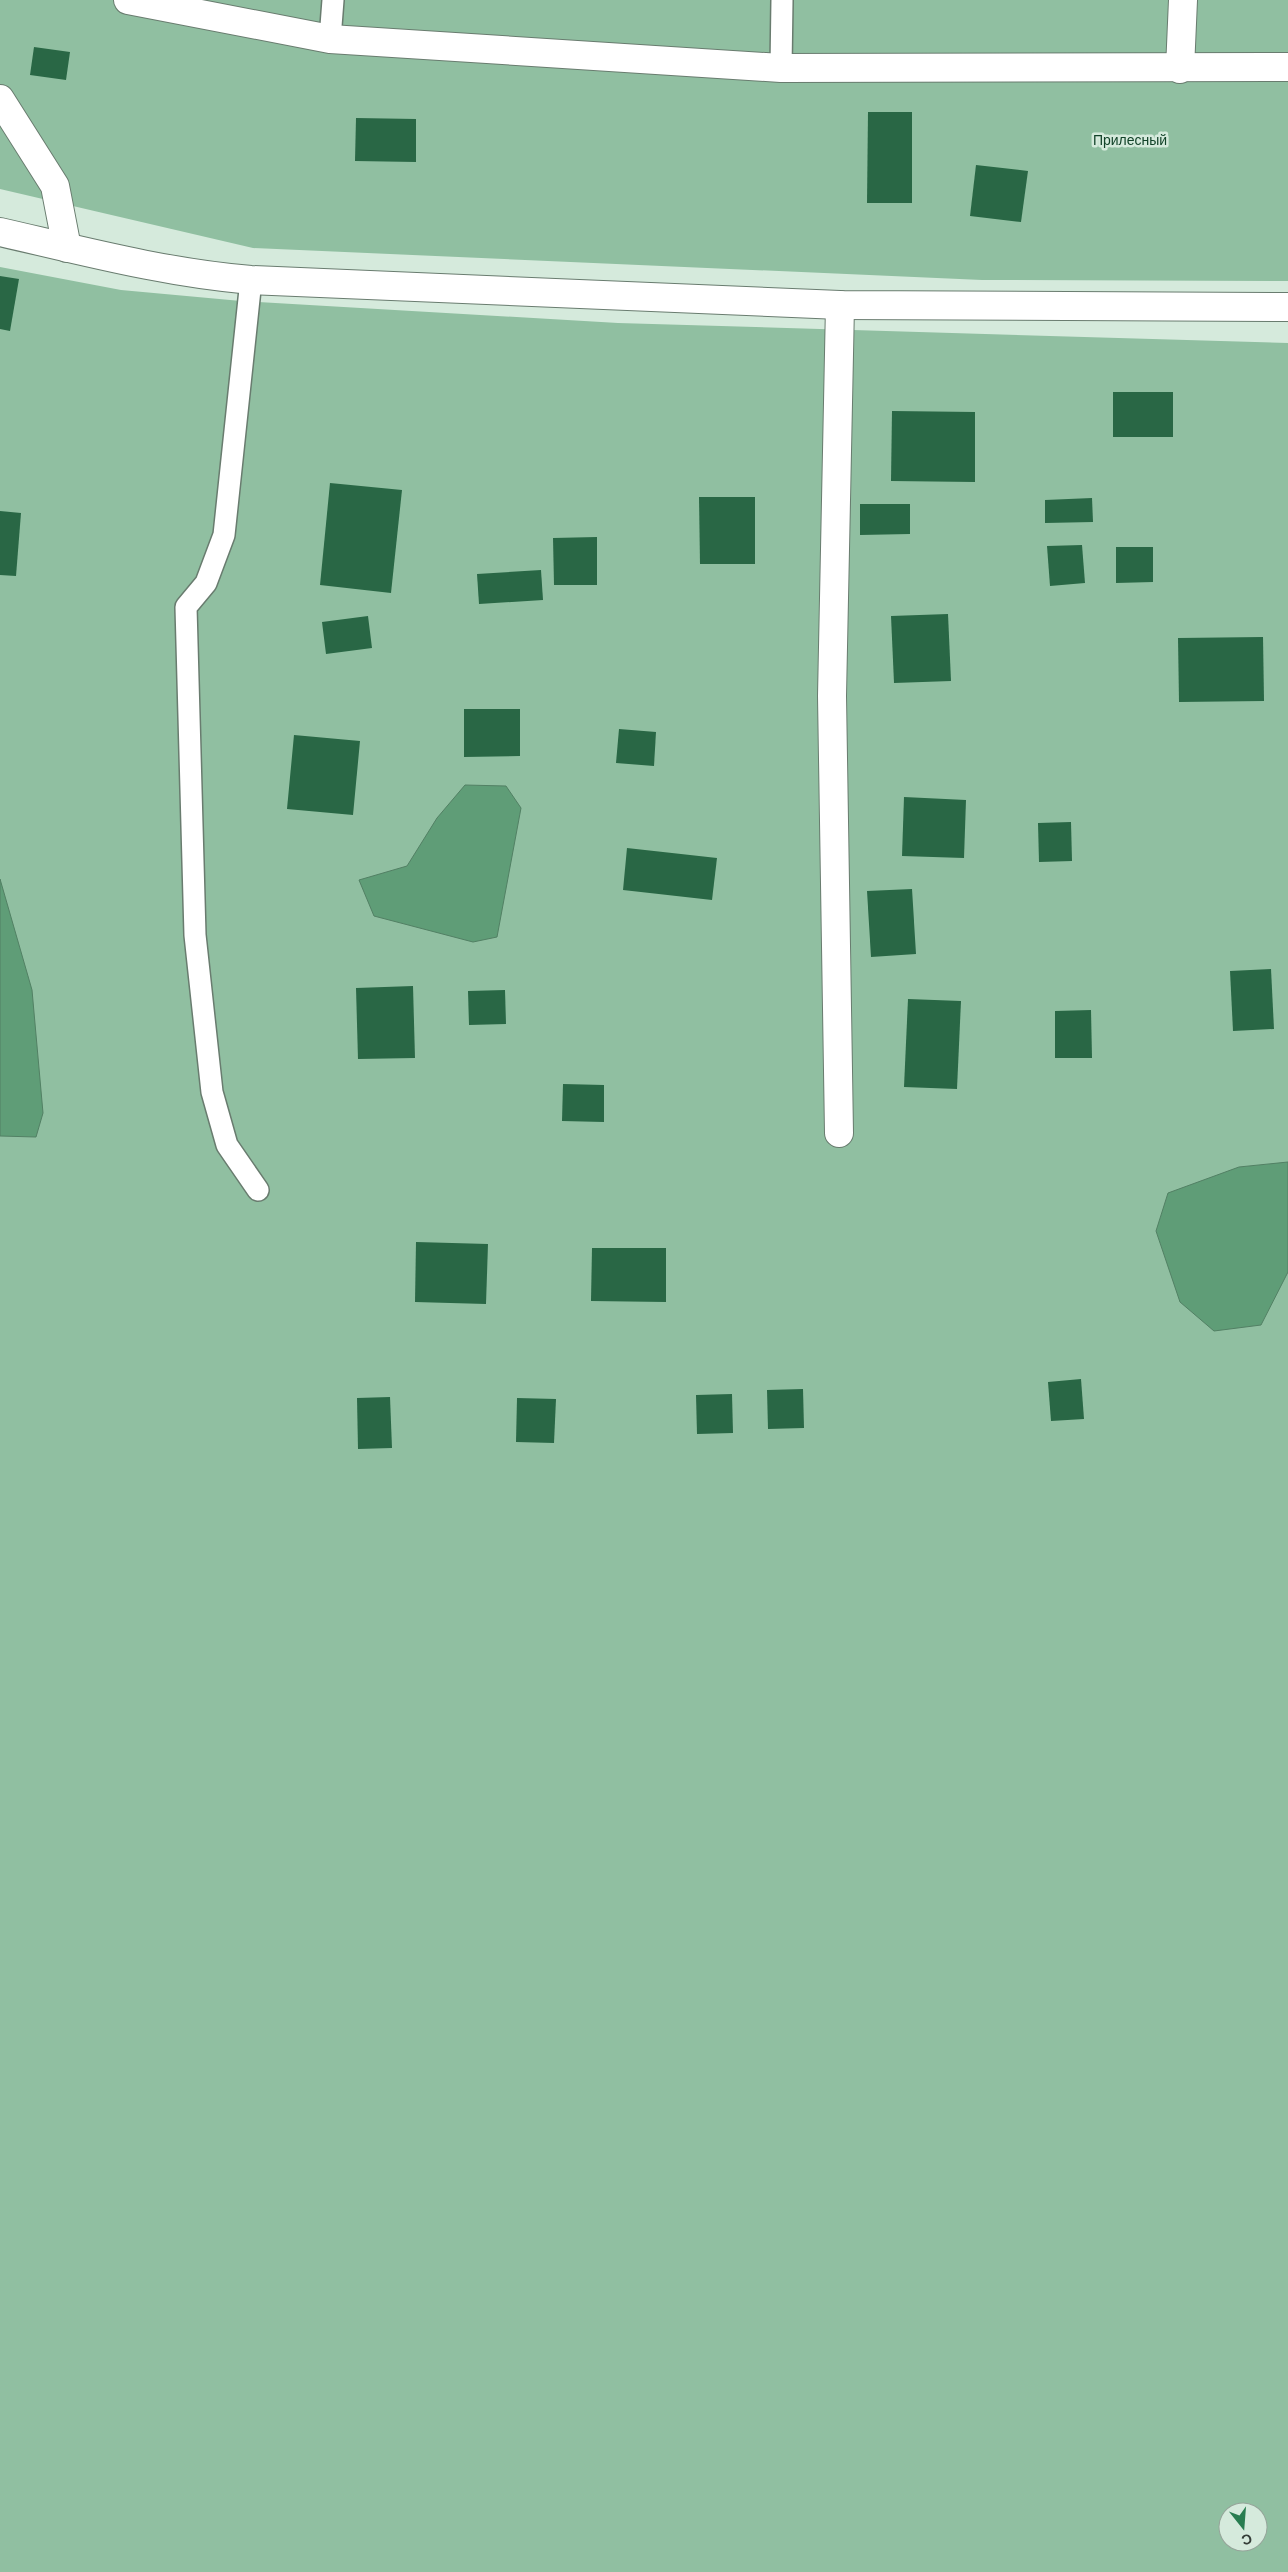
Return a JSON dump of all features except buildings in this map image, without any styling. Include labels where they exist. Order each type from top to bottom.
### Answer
[{"type":"street","points":[[128,0],[330,39],[781,68],[1180,69],[1288,67]]},
{"type":"street","points":[[1180,69],[1183,0]]},
{"type":"street","points":[[0,99],[55,186],[67,248]]},
{"type":"street","points":[[0,232],[67,248],[218,277],[251,280],[840,305],[1288,306]]},
{"type":"street","points":[[839,1133],[832,696],[840,305]]},
{"type":"lane","points":[[330,39],[333,0]]},
{"type":"lane","points":[[781,68],[782,0]]},
{"type":"lane","points":[[251,280],[224,535],[206,583],[186,606],[195,935],[212,1092],[227,1145],[258,1190]]},
{"type":"green space","name":"Прилесный","points":[[0,0],[1288,0],[1288,281],[982,280],[253,248],[0,189]]},
{"type":"green space","points":[[0,267],[121,290],[241,301],[618,323],[1288,343],[1288,2572],[0,2572]]},
{"type":"shaded area","points":[[465,785],[506,786],[521,808],[497,937],[473,942],[374,916],[359,880],[407,866],[437,818]]},
{"type":"shaded area","points":[[0,879],[32,990],[43,1113],[36,1137],[0,1136]]},
{"type":"shaded area","points":[[1288,1162],[1288,1272],[1261,1325],[1214,1331],[1180,1302],[1156,1231],[1168,1193],[1239,1167]]}]
